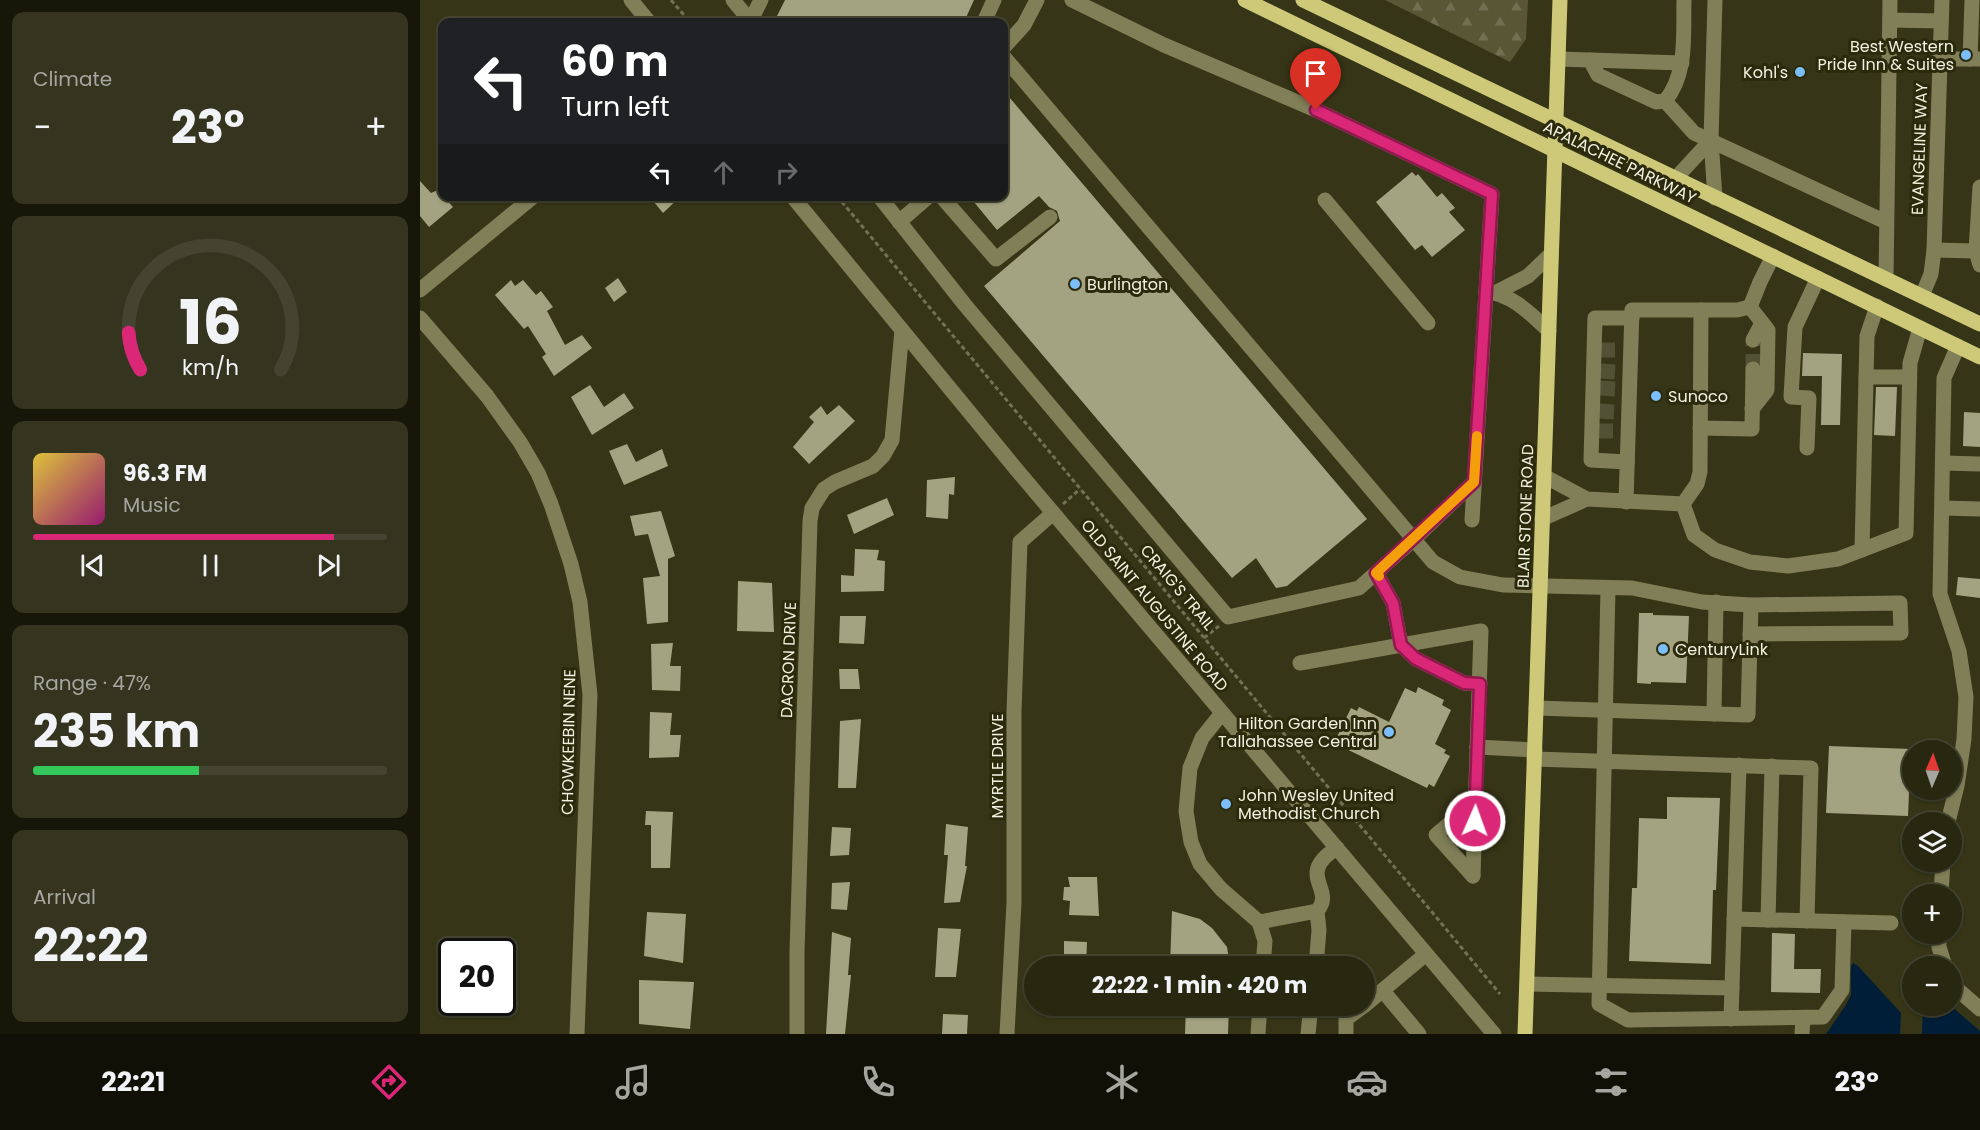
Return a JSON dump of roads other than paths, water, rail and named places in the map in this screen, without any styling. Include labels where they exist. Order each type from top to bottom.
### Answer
[{"type":"main road","name":"APALACHEE PARKWAY","points":[[1245,0],[1980,357]]},
{"type":"main road","name":"APALACHEE PARKWAY","points":[[1303,0],[1980,324]]},
{"type":"main road","name":"BLAIR STONE ROAD","points":[[1525,1034],[1560,0]]},
{"type":"street","points":[[631,0],[646,18]]},
{"type":"street","points":[[734,0],[748,18]]},
{"type":"street","points":[[753,18],[761,0]]},
{"type":"street","points":[[986,18],[994,0]]},
{"type":"street","points":[[1008,43],[1024,25],[1037,0]]},
{"type":"street","points":[[1072,0],[1164,45],[1316,110],[1492,194],[1490,292],[1472,519]]},
{"type":"street","points":[[1590,60],[1599,75],[1656,102],[1665,101],[1671,94],[1682,63],[1684,0]]},
{"type":"street","points":[[1715,0],[1711,140],[1715,198]]},
{"type":"street","points":[[1886,279],[1890,0]]},
{"type":"street","name":"EVANGELINE WAY","points":[[1922,296],[1931,274],[1934,250],[1942,0]]},
{"type":"street","points":[[1940,59],[1975,59],[1972,0]]},
{"type":"street","points":[[1890,20],[1941,21]]},
{"type":"street","points":[[1558,59],[1682,63]]},
{"type":"street","points":[[1008,62],[1433,562],[1460,577],[1480,582],[1540,587],[1632,588],[1702,602],[1900,603],[1901,633],[1750,634]]},
{"type":"street","points":[[1665,101],[1694,133],[1887,222]]},
{"type":"street","points":[[1675,179],[1711,140]]},
{"type":"street","points":[[1934,250],[1978,258],[1980,187]]},
{"type":"street","points":[[1325,200],[1428,323]]},
{"type":"street","points":[[420,290],[528,201]]},
{"type":"street","name":"OLD SAINT AUGUSTINE ROAD","points":[[796,201],[1053,513],[1494,1034]]},
{"type":"street","points":[[883,201],[965,305],[1228,617],[1359,588],[1474,482]]},
{"type":"street","points":[[898,222],[923,201]]},
{"type":"street","points":[[945,201],[996,259],[1050,217]]},
{"type":"street","points":[[1490,292],[1528,276],[1551,254]]},
{"type":"street","points":[[1750,307],[1773,256]]},
{"type":"street","points":[[1808,448],[1809,398],[1791,397],[1795,327],[1818,278]]},
{"type":"street","points":[[1490,292],[1524,307],[1549,331]]},
{"type":"street","points":[[1862,550],[1867,336],[1877,306]]},
{"type":"street","points":[[1627,462],[1591,460],[1595,431],[1623,390],[1624,350],[1632,310],[1737,310],[1750,307]]},
{"type":"street","points":[[1750,307],[1768,330],[1767,390],[1752,409]]},
{"type":"street","points":[[1683,504],[1697,484],[1700,472],[1701,310]]},
{"type":"street","name":"CHOWKEEBIN NENE","points":[[420,318],[487,396],[520,442],[538,473],[571,564],[580,602],[590,695],[577,1034]]},
{"type":"street","points":[[1626,502],[1627,462],[1621,431],[1596,388],[1595,318],[1632,318]]},
{"type":"street","points":[[1753,340],[1762,322]]},
{"type":"street","points":[[1683,504],[1694,535],[1715,550],[1750,561],[1788,566],[1838,559],[1906,533],[1909,377],[1910,363],[1920,328]]},
{"type":"street","name":"DACRON DRIVE","points":[[797,1034],[810,521],[812,508],[824,489],[873,466],[883,456],[892,440],[902,330]]},
{"type":"street","points":[[1950,812],[1962,751],[1966,697],[1959,651],[1940,594],[1944,378],[1958,346]]},
{"type":"street","points":[[1700,428],[1752,429],[1753,369]]},
{"type":"street","points":[[1866,377],[1909,377]]},
{"type":"street","points":[[1943,463],[1980,464]]},
{"type":"street","points":[[1544,476],[1587,499],[1683,504]]},
{"type":"street","points":[[1542,519],[1587,499]]},
{"type":"street","points":[[1942,508],[1980,509]]},
{"type":"street","name":"MYRTLE DRIVE","points":[[1007,1034],[1014,903],[1014,712],[1020,542],[1053,513]]},
{"type":"street","points":[[1376,573],[1393,603],[1401,645],[1416,659],[1464,683],[1480,684]]},
{"type":"street","points":[[1608,588],[1599,1004],[1628,1020],[1823,1017],[1842,990],[1844,922]]},
{"type":"street","points":[[1714,714],[1716,602]]},
{"type":"street","points":[[1536,708],[1748,715],[1751,604]]},
{"type":"street","points":[[1300,663],[1481,631],[1476,802]]},
{"type":"street","points":[[1222,713],[1202,738],[1190,768],[1186,811],[1191,842],[1200,864],[1221,889],[1259,922],[1265,941],[1264,956]]},
{"type":"street","points":[[1477,747],[1603,761],[1811,768],[1807,921]]},
{"type":"street","points":[[1731,1019],[1739,765]]},
{"type":"street","points":[[1768,920],[1772,766]]},
{"type":"street","points":[[1259,922],[1317,911],[1322,905],[1323,897],[1316,873],[1322,857],[1337,848]]},
{"type":"street","points":[[1317,911],[1319,930],[1317,956]]},
{"type":"street","points":[[1734,919],[1891,923]]},
{"type":"street","points":[[1375,997],[1426,954]]},
{"type":"street","points":[[1527,984],[1732,988]]},
{"type":"street","points":[[1383,991],[1419,1034]]},
{"type":"street","points":[[1962,993],[1980,1009]]},
{"type":"street","points":[[1258,1034],[1259,1016]]},
{"type":"street","points":[[1308,1034],[1310,1016]]},
{"type":"street","points":[[1346,1034],[1346,1019],[1350,1016]]},
{"type":"street","points":[[1802,1034],[1803,1018]]},
{"type":"water","points":[[1853,963],[1901,1013],[1900,1034],[1826,1034],[1851,995],[1851,966]]},
{"type":"water","points":[[1962,1015],[1980,1031],[1980,1034],[1922,1034],[1923,1016]]},
{"type":"tunnel","points":[[1753,340],[1753,369]]},
{"type":"tunnel","points":[[1600,350],[1618,350]]},
{"type":"tunnel","points":[[1600,371],[1616,372]]},
{"type":"tunnel","points":[[1600,388],[1616,389]]},
{"type":"tunnel","points":[[1599,411],[1615,412]]},
{"type":"tunnel","points":[[1598,431],[1615,431]]},
{"type":"place","name":"Best Western Pride Inn & Suites","points":[[1966,55]]},
{"type":"place","name":"Kohl's","points":[[1800,72]]},
{"type":"place","name":"Burlington","points":[[1075,284]]},
{"type":"place","name":"Sunoco","points":[[1656,396]]},
{"type":"place","name":"CenturyLink","points":[[1663,649]]},
{"type":"place","name":"Hilton Garden Inn Tallahassee Central","points":[[1389,732]]},
{"type":"place","name":"John Wesley United Methodist Church","points":[[1226,804]]}]
